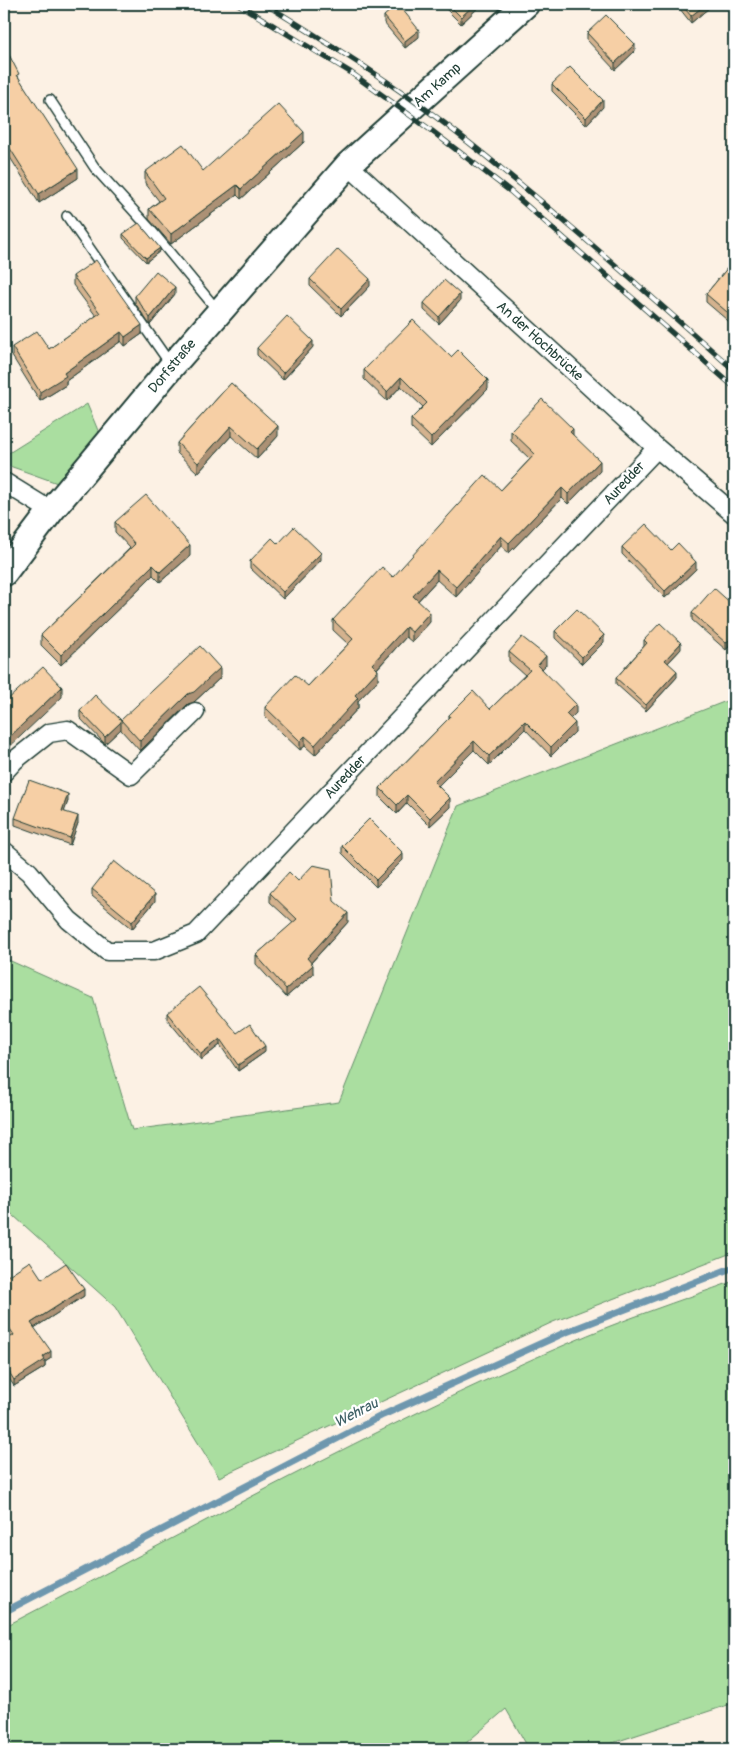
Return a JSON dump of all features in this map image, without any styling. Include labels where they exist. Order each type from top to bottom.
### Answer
[{"type":"main road","name":"Am Kamp","points":[[348,165],[526,4]]},
{"type":"main road","name":"Dorfstraße","points":[[4,573],[51,511],[218,311],[348,165]]},
{"type":"street","name":"An der Hochbrücke","points":[[348,165],[656,448],[734,514]]},
{"type":"street","name":"Auredder","points":[[4,851],[29,872],[69,920],[107,951],[154,951],[196,934],[656,448]]},
{"type":"street","points":[[4,482],[51,511]]},
{"type":"street","points":[[4,772],[15,760],[49,733],[68,730],[131,775],[195,712]]},
{"type":"lane","points":[[50,100],[95,168],[151,230],[218,311]]},
{"type":"lane","points":[[67,216],[172,366]]},
{"type":"green space","points":[[87,404],[102,440],[63,485],[4,464],[4,456]]},
{"type":"green space","points":[[734,698],[734,1252],[553,1322],[219,1477],[115,1307],[4,1207],[4,958],[93,998],[132,1130],[339,1102],[458,806]]},
{"type":"green space","points":[[734,1281],[734,1703],[594,1749],[529,1749],[506,1709],[459,1749],[4,1749],[4,1627],[353,1444],[495,1376],[587,1335]]},
{"type":"building","points":[[398,4],[419,30],[405,41],[384,16]]},
{"type":"building","points":[[448,4],[475,4],[461,17]]},
{"type":"building","points":[[681,4],[706,4],[691,16]]},
{"type":"building","points":[[606,15],[635,44],[615,63],[587,33]]},
{"type":"building","points":[[4,45],[19,74],[17,75],[78,169],[39,194],[4,139]]},
{"type":"building","points":[[570,67],[603,100],[586,118],[552,84]]},
{"type":"building","points":[[278,104],[304,132],[241,189],[237,185],[171,234],[149,209],[164,198],[145,172],[183,144],[203,171]]},
{"type":"building","points":[[734,219],[734,227],[730,223]]},
{"type":"building","points":[[139,223],[160,248],[146,258],[123,234]]},
{"type":"building","points":[[338,249],[370,279],[341,309],[310,279]]},
{"type":"building","points":[[96,260],[142,325],[125,337],[121,332],[64,373],[66,376],[40,392],[12,347],[37,331],[49,349],[100,313],[73,276]]},
{"type":"building","points":[[734,260],[734,318],[706,294]]},
{"type":"building","points":[[156,271],[175,287],[150,318],[135,296]]},
{"type":"building","points":[[444,280],[460,294],[439,317],[424,303]]},
{"type":"building","points":[[287,316],[313,341],[283,373],[257,348]]},
{"type":"building","points":[[413,320],[451,357],[458,350],[488,380],[431,438],[411,419],[427,403],[401,377],[387,392],[364,370]]},
{"type":"building","points":[[231,383],[278,426],[257,449],[231,426],[198,463],[177,443]]},
{"type":"building","points":[[542,399],[573,429],[570,432],[600,461],[568,494],[562,488],[509,543],[501,536],[456,587],[437,570],[413,596],[430,612],[412,632],[406,627],[372,664],[378,670],[355,695],[358,698],[315,745],[305,736],[300,741],[265,707],[295,675],[308,686],[353,639],[333,620],[382,567],[393,577],[485,475],[501,490],[535,454],[511,431]]},
{"type":"building","points":[[146,495],[190,545],[160,572],[153,565],[61,655],[41,635],[135,544],[115,522]]},
{"type":"building","points":[[646,524],[671,550],[678,543],[696,562],[665,591],[622,547]]},
{"type":"building","points":[[294,527],[321,553],[283,592],[250,561],[272,538],[278,544]]},
{"type":"building","points":[[714,588],[734,606],[734,635],[726,643],[692,613]]},
{"type":"building","points":[[577,609],[604,635],[582,657],[555,631]]},
{"type":"building","points":[[660,623],[681,643],[665,660],[677,671],[646,705],[616,678],[647,643],[644,640]]},
{"type":"building","points":[[522,637],[546,656],[538,665],[576,704],[566,714],[575,723],[551,747],[525,721],[489,756],[474,741],[434,782],[450,798],[430,818],[407,795],[397,805],[380,788],[450,717],[449,715],[473,691],[490,709],[530,670],[509,652]]},
{"type":"building","points":[[200,646],[220,668],[194,692],[188,694],[140,741],[121,720]]},
{"type":"building","points":[[43,667],[62,687],[4,742],[4,703]]},
{"type":"building","points":[[95,695],[121,720],[105,737],[80,711]]},
{"type":"building","points":[[29,780],[68,794],[62,811],[78,816],[70,838],[15,818]]},
{"type":"building","points":[[369,819],[403,853],[376,880],[342,846]]},
{"type":"building","points":[[114,861],[155,894],[132,922],[92,889]]},
{"type":"building","points":[[313,865],[331,869],[334,901],[348,913],[307,958],[313,965],[286,989],[256,955],[297,919],[270,893],[289,872],[298,881]]},
{"type":"building","points":[[199,987],[237,1033],[250,1024],[265,1046],[238,1065],[220,1039],[201,1054],[167,1013]]},
{"type":"building","points":[[30,1261],[42,1279],[66,1263],[84,1289],[31,1323],[51,1351],[43,1357],[45,1360],[14,1380],[6,1367],[4,1369],[4,1342],[14,1335],[4,1320],[4,1278]]},
{"type":"waterway","name":"Wehrau","points":[[4,1612],[383,1415],[564,1333],[734,1267]]},
{"type":"railway","points":[[238,4],[350,72],[432,131],[510,191],[734,387]]},
{"type":"railway","points":[[265,4],[378,76],[444,123],[555,213],[734,370]]}]
